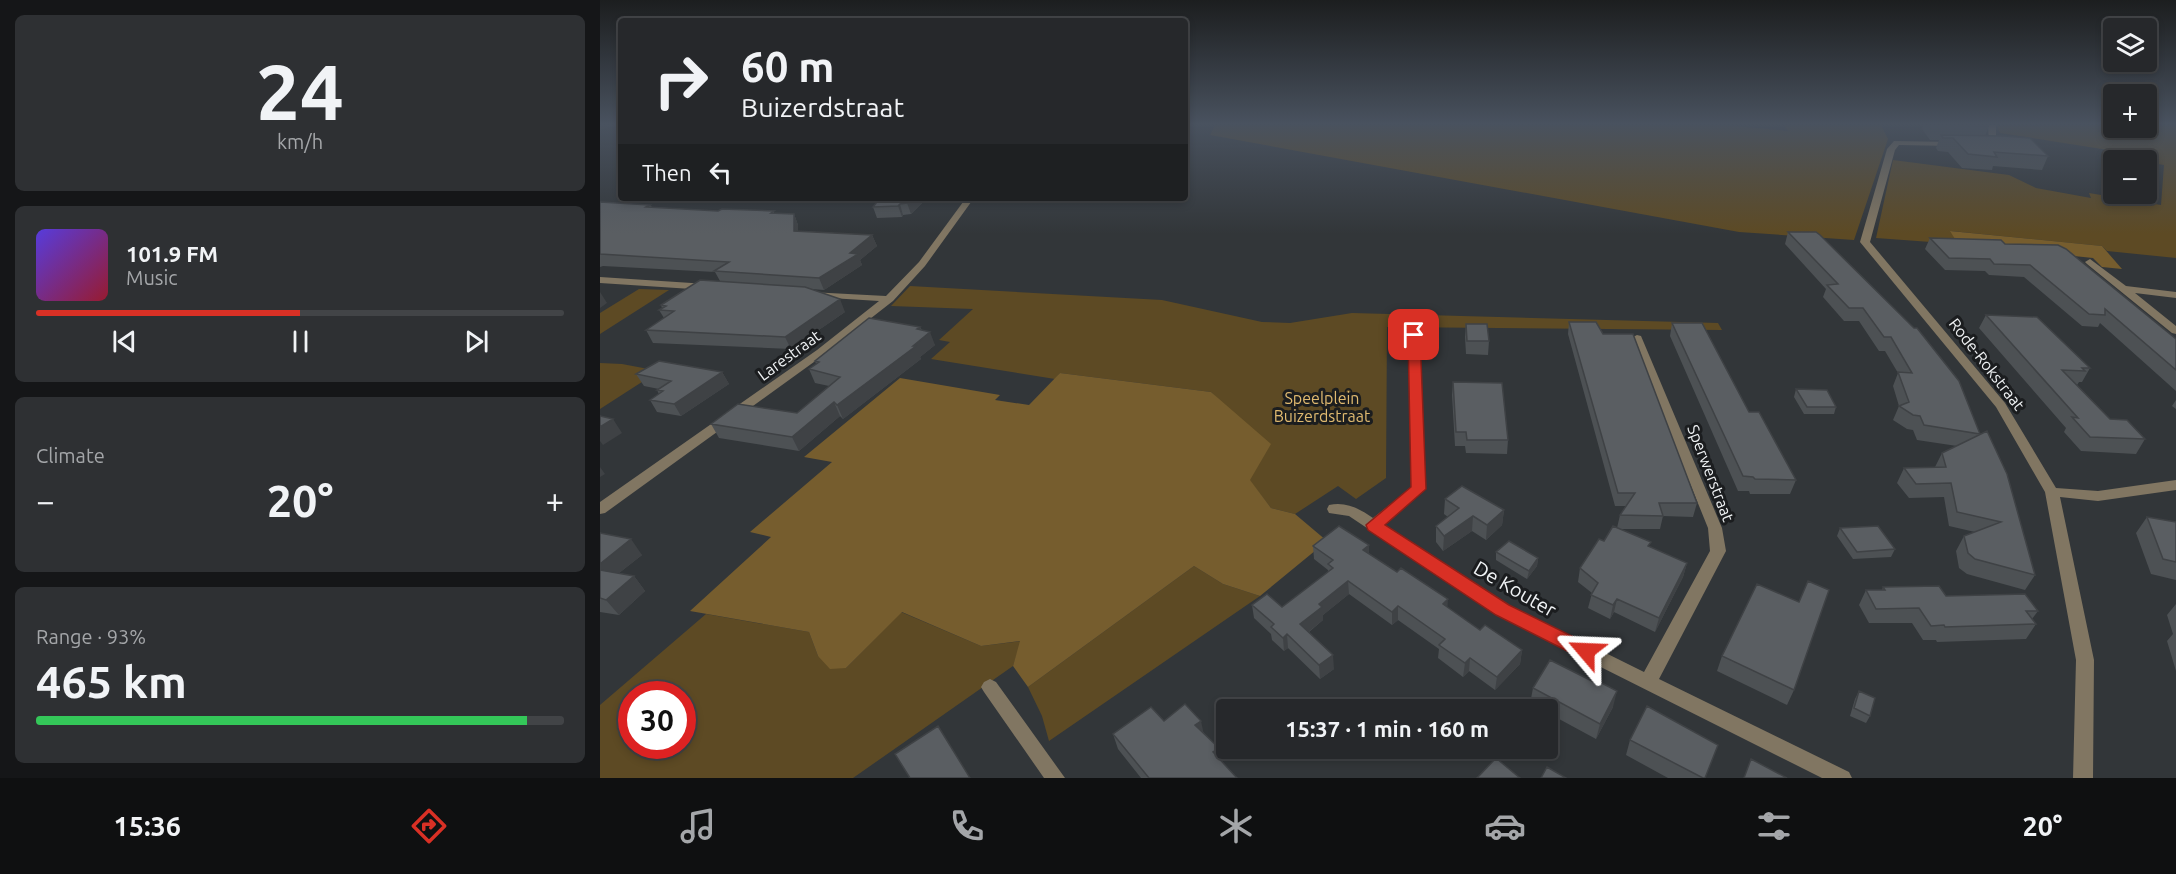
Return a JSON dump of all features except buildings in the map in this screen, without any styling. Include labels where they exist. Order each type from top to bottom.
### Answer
[{"type":"street","name":"Rode-Rokstraat","points":[[1888,161],[1865,242],[2001,406],[2052,492],[2085,660],[2083,778]]},
{"type":"street","name":"Larestraat","points":[[600,509],[821,352],[889,299],[922,264],[968,201]]},
{"type":"street","points":[[2090,262],[2176,331]]},
{"type":"street","points":[[600,280],[716,288]]},
{"type":"street","points":[[2124,289],[2176,295]]},
{"type":"street","points":[[808,294],[889,299]]},
{"type":"street","points":[[1374,525],[1419,489],[1414,335]]},
{"type":"street","name":"Sperwerstraat","points":[[1637,338],[1715,528],[1718,551],[1648,682]]},
{"type":"street","points":[[2052,492],[2098,496],[2176,485]]},
{"type":"street","name":"De Kouter","points":[[1334,509],[1352,511],[1503,610],[1842,778]]},
{"type":"street","points":[[990,687],[1055,778]]},
{"type":"green space","points":[[1353,161],[1880,161],[1854,240],[1739,232]]},
{"type":"green space","points":[[1893,161],[2009,175],[2036,188],[2091,198],[2089,193],[2103,195],[2103,204],[2161,205],[2164,165],[2157,164],[2157,161],[2176,161],[2176,258],[2107,251],[2102,246],[1951,231],[1958,244],[1876,238]]},
{"type":"green space","name":"Speelplein Buizerdstraat","points":[[910,286],[1162,300],[1262,322],[1290,323],[1352,313],[1718,323],[1722,330],[1387,327],[1386,478],[1356,499],[1338,486],[1295,514],[1271,508],[1250,481],[1230,411],[1211,392],[1060,373],[1055,379],[931,359],[950,342],[939,340],[973,309],[891,306]]},
{"type":"green space","points":[[639,289],[669,290],[600,334],[600,313]]},
{"type":"green space","points":[[600,363],[622,364],[659,371],[600,409]]},
{"type":"green space","points":[[1194,566],[1223,584],[1260,596],[1049,741],[1042,716],[1028,687]]},
{"type":"green space","points":[[901,612],[981,646],[1021,641],[1013,666],[853,778],[600,778],[600,705],[618,690],[618,759],[696,759],[696,681],[628,681],[706,614],[809,632],[818,656],[846,668]]},
{"type":"shaded area","points":[[1950,231],[2102,246],[2122,269],[2102,267],[2093,258],[1958,244]]},
{"type":"shaded area","points":[[1060,373],[1211,392],[1271,444],[1250,480],[1271,508],[1295,514],[1327,541],[1260,596],[1223,584],[1194,566],[1028,687],[1013,666],[1020,641],[981,646],[902,612],[846,668],[830,669],[818,656],[809,632],[690,611],[771,537],[750,532],[832,462],[804,457],[900,378],[1000,395],[995,400],[1029,405]]},
{"type":"route","points":[[1414,335],[1419,489],[1374,525],[1503,610],[1586,651]]}]
